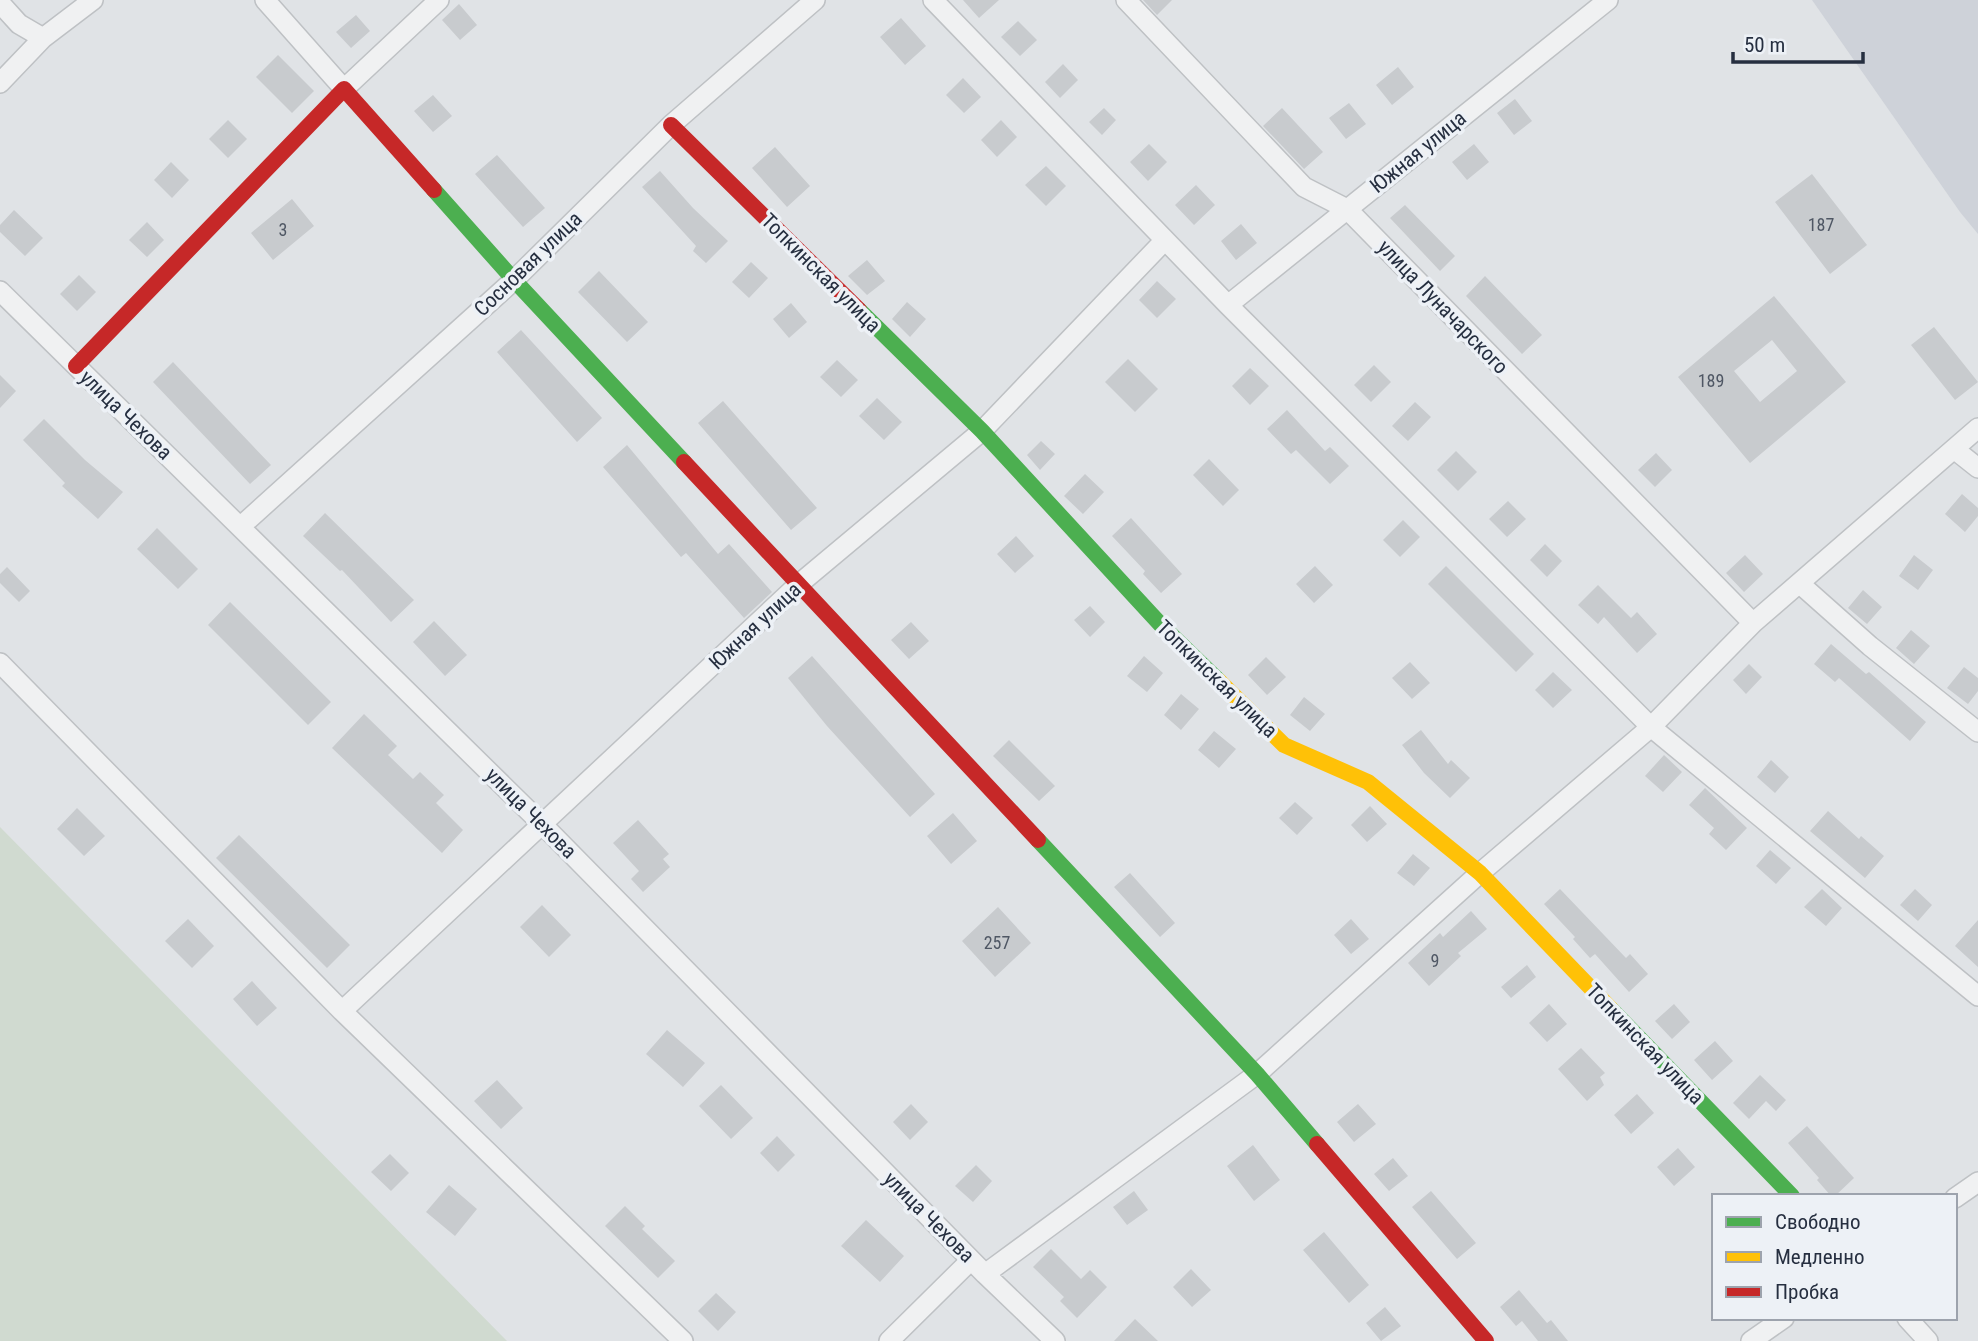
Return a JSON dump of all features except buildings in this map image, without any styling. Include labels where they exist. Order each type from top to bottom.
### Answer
[{"type":"street","points":[[0,83],[43,38],[93,0]]},
{"type":"street","points":[[265,0],[514,280],[1257,1074],[1486,1341]]},
{"type":"street","points":[[76,366],[344,89],[439,0]]},
{"type":"street","name":"Сосновая улица","points":[[240,527],[514,280],[671,125],[815,0]]},
{"type":"street","points":[[933,0],[1228,305],[1651,727],[1978,996]]},
{"type":"street","name":"улица Луначарского","points":[[1126,0],[1304,187],[1347,209],[1753,623]]},
{"type":"street","name":"Южная улица","points":[[1228,305],[1608,0]]},
{"type":"street","points":[[0,3],[19,24],[43,38]]},
{"type":"street","name":"Топкинская улица","points":[[671,125],[982,432],[1161,625],[1284,744],[1368,782],[1480,873],[1790,1194]]},
{"type":"street","name":"Южная улица","points":[[342,1011],[799,584],[982,432],[1165,240]]},
{"type":"street","name":"улица Чехова","points":[[0,291],[543,825],[971,1260],[1055,1341]]},
{"type":"street","points":[[985,1274],[1257,1074],[1480,873],[1651,727],[1753,623],[1978,428]]},
{"type":"street","points":[[1954,449],[1978,468]]},
{"type":"street","points":[[1799,583],[1870,646],[1978,732]]},
{"type":"street","points":[[0,663],[342,1011],[683,1341]]},
{"type":"street","points":[[1957,1197],[1978,1182]]},
{"type":"street","points":[[889,1341],[971,1260]]},
{"type":"street","points":[[1752,1341],[1781,1320]]},
{"type":"street","points":[[1909,1320],[1928,1341]]},
{"type":"shaded area","points":[[1812,0],[1978,0],[1978,234],[1960,212]]},
{"type":"shaded area","points":[[0,827],[507,1341],[0,1341]]},
{"type":"traffic: fast","points":[[434,190],[684,462]]},
{"type":"traffic: fast","points":[[859,310],[982,431],[1161,625],[1219,681]]},
{"type":"traffic: fast","points":[[1038,840],[1257,1074],[1317,1144]]},
{"type":"traffic: fast","points":[[1611,1009],[1790,1194]]},
{"type":"traffic: slow","points":[[1219,681],[1284,745],[1368,782],[1480,873],[1611,1009]]},
{"type":"traffic: jam","points":[[76,366],[344,89],[434,190]]},
{"type":"traffic: jam","points":[[671,125],[859,310]]},
{"type":"traffic: jam","points":[[684,462],[1038,840]]},
{"type":"traffic: jam","points":[[1317,1144],[1486,1341]]}]
